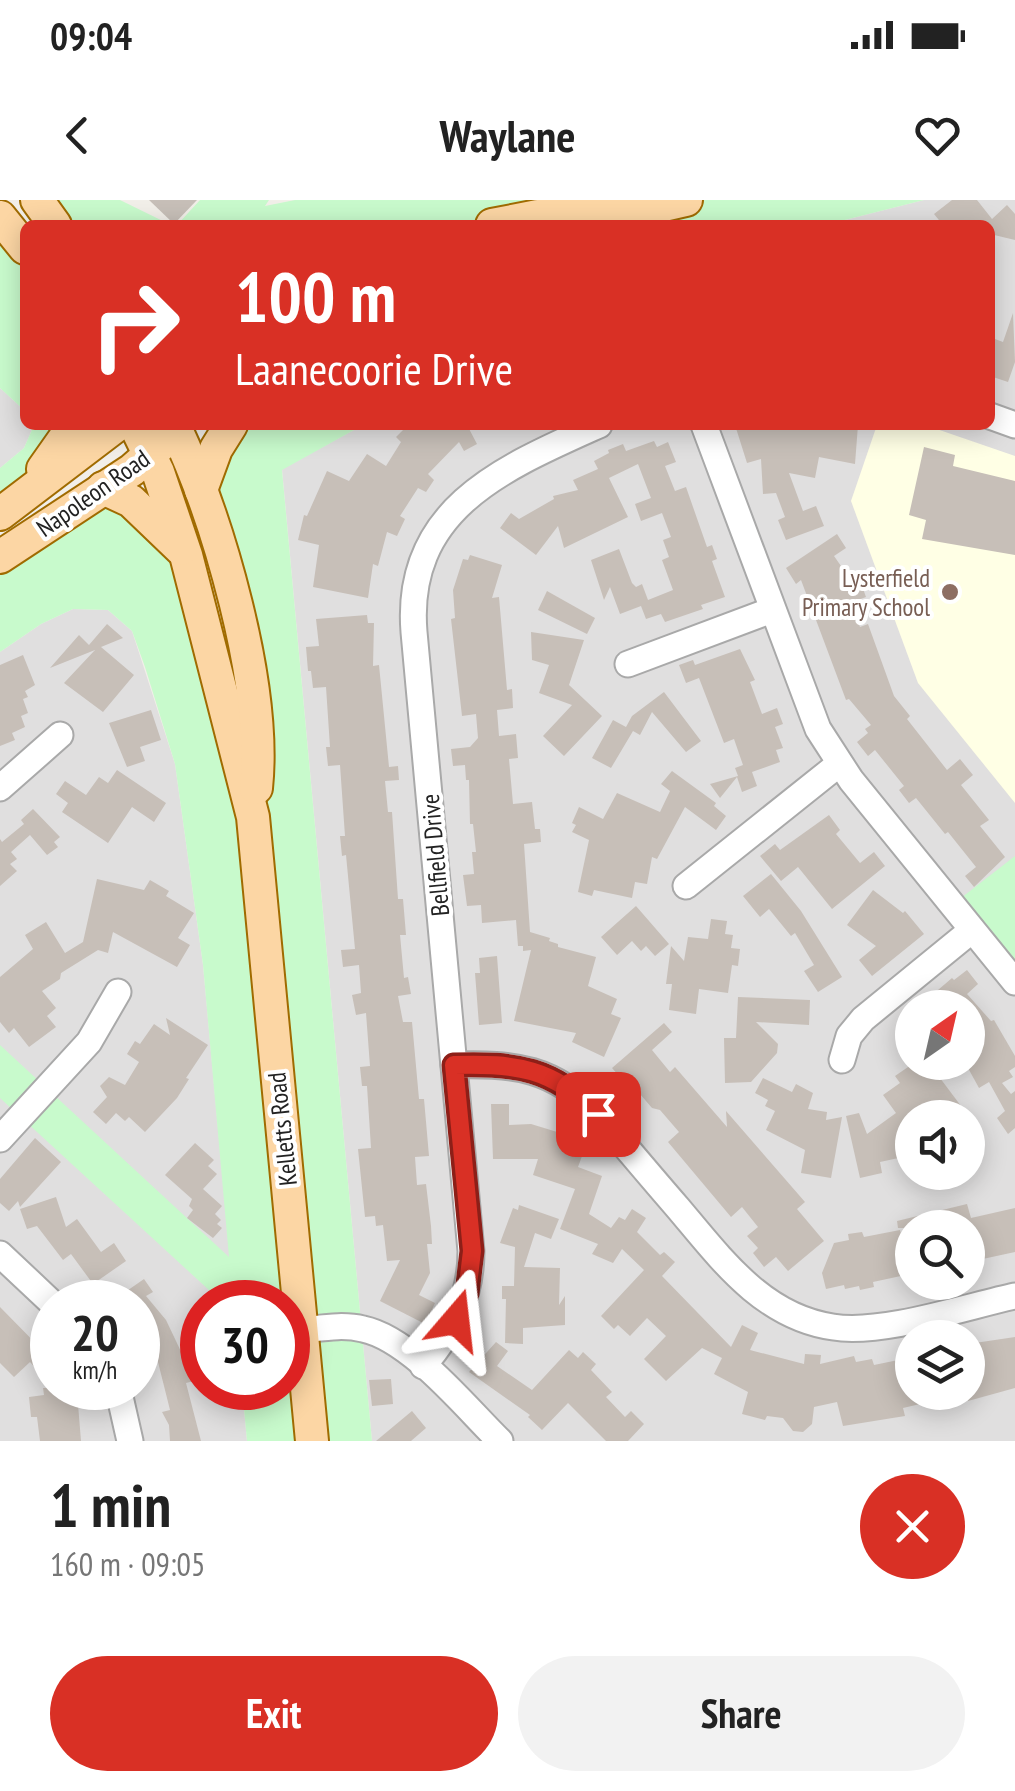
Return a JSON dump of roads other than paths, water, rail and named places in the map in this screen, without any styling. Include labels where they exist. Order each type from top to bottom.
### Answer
[{"type":"main road","points":[[36,200],[51,220]]},
{"type":"main road","points":[[518,220],[538,216],[617,219],[686,200]]},
{"type":"main road","points":[[0,217],[20,242]]},
{"type":"main road","points":[[26,493],[70,430]]},
{"type":"main road","name":"Napoleon Road","points":[[0,514],[110,430]]},
{"type":"main road","name":"Napoleon Road","points":[[0,557],[104,488],[142,440],[170,430]]},
{"type":"main road","name":"Kelletts Road","points":[[179,430],[227,574],[250,674],[258,776],[253,817]]},
{"type":"main road","points":[[200,490],[227,430]]},
{"type":"main road","name":"Kelletts Road","points":[[142,440],[186,554],[253,817],[297,1280]]},
{"type":"main road","points":[[104,488],[132,501],[186,554]]},
{"type":"main road","name":"Kelletts Road","points":[[309,1410],[312,1441]]},
{"type":"street","name":"Bellfield Drive","points":[[422,1366],[449,1334],[463,1307],[472,1265],[414,632],[416,578],[433,535],[465,497],[590,430]]},
{"type":"street","points":[[706,430],[809,710],[839,764],[1015,982]]},
{"type":"street","points":[[628,664],[772,610]]},
{"type":"street","points":[[0,788],[60,735]]},
{"type":"street","points":[[686,886],[839,764]]},
{"type":"street","points":[[842,1060],[850,1036],[862,1019],[972,930]]},
{"type":"street","points":[[0,1139],[89,1042],[118,992]]},
{"type":"street","points":[[454,1065],[511,1065],[542,1074],[573,1090],[722,1260],[749,1287],[782,1311],[833,1328],[853,1328],[1015,1296]]},
{"type":"street","points":[[0,1254],[30,1282]]},
{"type":"street","points":[[310,1329],[343,1326],[373,1331],[422,1366],[500,1441]]},
{"type":"street","points":[[123,1410],[130,1441]]},
{"type":"place","name":"Lysterfield Primary School","points":[[950,592]]}]
